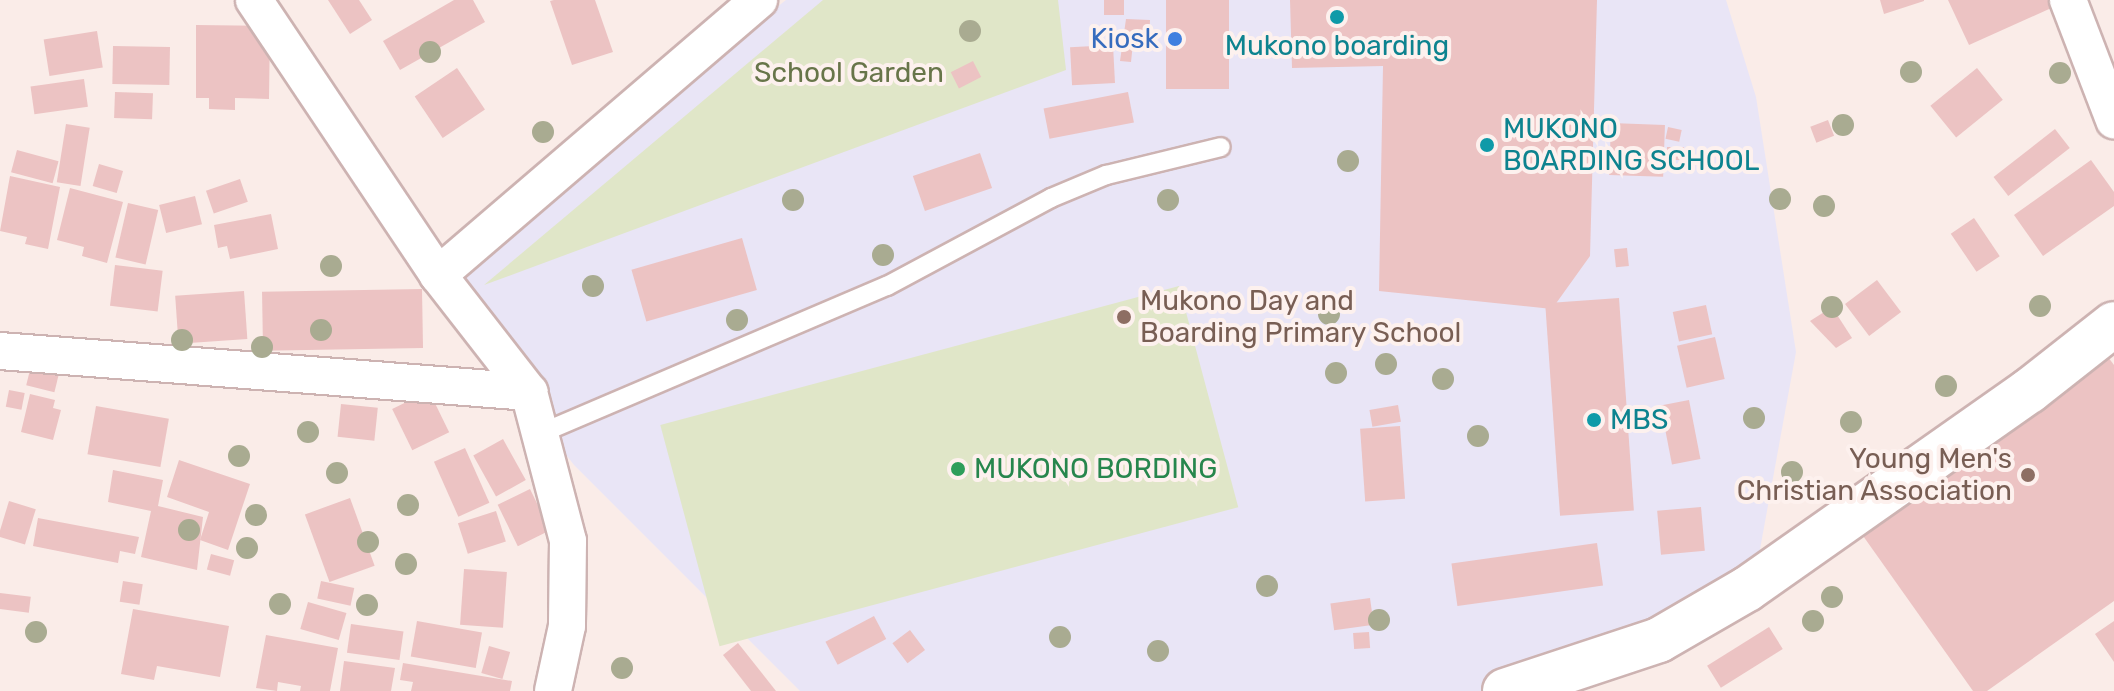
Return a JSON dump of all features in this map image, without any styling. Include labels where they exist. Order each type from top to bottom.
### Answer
[{"type":"street","points":[[254,0],[438,275],[529,392],[537,435],[568,541],[567,626],[553,691]]},
{"type":"street","points":[[438,275],[759,0]]},
{"type":"street","points":[[2068,0],[2114,120]]},
{"type":"street","points":[[1505,691],[1659,640],[1747,589],[2029,391],[2114,324]]},
{"type":"street","points":[[0,351],[529,392]]},
{"type":"lane","points":[[537,435],[887,286],[1065,192],[1106,175],[1221,147]]},
{"type":"shaded area","name":"Mukono Day and Boarding Primary School","points":[[786,0],[1726,0],[1756,97],[1796,352],[1752,593],[1513,691],[800,691],[574,465],[431,281]]},
{"type":"green space","name":"School Garden","points":[[823,0],[1058,0],[1066,70],[484,285]]},
{"type":"green space","name":"MUKONO BORDING","points":[[1179,286],[1238,507],[720,646],[660,425]]},
{"type":"building","points":[[328,0],[359,0],[372,20],[350,34]]},
{"type":"building","points":[[454,0],[473,0],[485,22],[400,70],[383,41]]},
{"type":"building","points":[[595,0],[613,52],[572,65],[550,1]]},
{"type":"building","points":[[1104,0],[1124,0],[1124,15],[1104,15]]},
{"type":"building","points":[[1166,0],[1229,0],[1229,89],[1166,89]]},
{"type":"building","name":"MUKONO BOARDING SCHOOL","points":[[1290,0],[1597,0],[1590,256],[1552,309],[1379,291],[1383,66],[1292,68]]},
{"type":"building","points":[[1880,0],[1924,0],[1924,1],[1884,14]]},
{"type":"building","points":[[1948,0],[2069,0],[1969,45]]},
{"type":"building","points":[[1126,19],[1150,20],[1149,44],[1133,43],[1131,62],[1120,61]]},
{"type":"building","points":[[196,25],[270,26],[269,99],[235,98],[235,110],[209,109],[209,98],[196,98]]},
{"type":"building","points":[[97,31],[103,68],[49,76],[44,39]]},
{"type":"building","points":[[1113,45],[1115,83],[1072,85],[1070,47]]},
{"type":"building","points":[[113,46],[170,47],[169,85],[112,84]]},
{"type":"building","points":[[973,61],[981,77],[959,88],[951,72]]},
{"type":"building","points":[[457,68],[485,109],[443,138],[415,97]]},
{"type":"building","points":[[1977,68],[2003,100],[1956,138],[1930,106]]},
{"type":"building","points":[[84,79],[88,107],[34,114],[31,87]]},
{"type":"building","points":[[115,92],[153,93],[152,119],[114,118]]},
{"type":"building","points":[[1128,92],[1134,122],[1049,139],[1044,108]]},
{"type":"building","points":[[1828,120],[1834,136],[1816,143],[1810,127]]},
{"type":"building","points":[[1611,123],[1665,125],[1663,177],[1609,175]]},
{"type":"building","points":[[66,124],[90,128],[80,186],[57,182]]},
{"type":"building","points":[[1668,127],[1682,130],[1679,142],[1666,139]]},
{"type":"building","points":[[2055,129],[2070,148],[2008,196],[1994,177]]},
{"type":"building","points":[[1667,147],[1684,147],[1684,160],[1667,160]]},
{"type":"building","points":[[17,150],[59,161],[53,183],[11,172]]},
{"type":"building","points":[[980,153],[992,188],[925,211],[913,176]]},
{"type":"building","points":[[2091,160],[2114,192],[2114,206],[2043,256],[2014,215]]},
{"type":"building","points":[[99,164],[123,171],[117,193],[93,186]]},
{"type":"building","points":[[10,176],[60,187],[48,249],[25,244],[27,237],[0,231]]},
{"type":"building","points":[[240,179],[248,202],[214,213],[206,191]]},
{"type":"building","points":[[70,188],[123,202],[107,263],[82,256],[84,247],[57,240]]},
{"type":"building","points":[[195,196],[202,224],[166,233],[159,205]]},
{"type":"building","points":[[128,203],[158,210],[146,265],[115,258]]},
{"type":"building","points":[[271,214],[278,249],[230,259],[227,246],[218,248],[214,225]]},
{"type":"building","points":[[1974,218],[2000,256],[1977,272],[1951,234]]},
{"type":"building","points":[[742,238],[757,290],[646,322],[631,270]]},
{"type":"building","points":[[1627,248],[1629,266],[1616,267],[1614,249]]},
{"type":"building","points":[[115,265],[163,271],[158,312],[110,306]]},
{"type":"building","points":[[1877,280],[1901,312],[1869,336],[1845,304]]},
{"type":"building","points":[[422,289],[423,348],[263,351],[262,292]]},
{"type":"building","points":[[244,291],[247,339],[179,344],[175,296]]},
{"type":"building","name":"MBS","points":[[1619,298],[1634,510],[1560,516],[1545,303]]},
{"type":"building","points":[[1706,305],[1712,334],[1679,341],[1673,312]]},
{"type":"building","points":[[1832,307],[1852,338],[1836,348],[1810,321]]},
{"type":"building","points":[[1715,337],[1725,379],[1687,388],[1677,346]]},
{"type":"building","name":"Young Men's Christian Association","points":[[2108,357],[2114,365],[2114,601],[1987,691],[1973,691],[1861,533]]},
{"type":"building","points":[[33,358],[61,365],[54,392],[26,385]]},
{"type":"building","points":[[9,390],[25,393],[21,410],[6,407]]},
{"type":"building","points":[[429,391],[449,432],[412,450],[392,409]]},
{"type":"building","points":[[30,394],[55,400],[53,408],[61,410],[53,440],[21,432]]},
{"type":"building","points":[[1689,400],[1700,459],[1672,464],[1661,406]]},
{"type":"building","points":[[341,404],[378,408],[374,441],[338,437]]},
{"type":"building","points":[[1398,405],[1401,422],[1372,427],[1369,410]]},
{"type":"building","points":[[96,406],[169,419],[160,467],[87,454]]},
{"type":"building","points":[[1400,426],[1405,499],[1365,502],[1360,429]]},
{"type":"building","points":[[503,439],[526,480],[496,497],[473,455]]},
{"type":"building","points":[[465,448],[489,503],[458,517],[434,462]]},
{"type":"building","points":[[179,460],[250,484],[228,550],[200,540],[209,512],[167,497]]},
{"type":"building","points":[[113,470],[163,480],[158,506],[203,517],[197,570],[141,557],[151,511],[108,502]]},
{"type":"building","points":[[530,489],[550,530],[518,546],[498,505]]},
{"type":"building","points":[[350,498],[375,566],[330,582],[305,514]]},
{"type":"building","points":[[9,501],[36,509],[25,545],[0,537]]},
{"type":"building","name":"MBS","points":[[1701,507],[1705,551],[1661,555],[1657,511]]},
{"type":"building","points":[[496,511],[506,541],[468,554],[458,523]]},
{"type":"building","points":[[38,518],[139,537],[135,554],[120,551],[118,563],[33,546]]},
{"type":"building","points":[[1597,543],[1603,586],[1457,606],[1451,563]]},
{"type":"building","points":[[211,554],[234,560],[230,576],[207,569]]},
{"type":"building","points":[[464,569],[507,572],[503,628],[460,625]]},
{"type":"building","points":[[123,581],[143,584],[139,605],[120,602]]},
{"type":"building","points":[[321,581],[354,588],[351,606],[317,599]]},
{"type":"building","points":[[0,593],[31,597],[29,613],[0,609]]},
{"type":"building","points":[[1370,598],[1374,625],[1334,630],[1330,604]]},
{"type":"building","points":[[308,602],[346,613],[339,640],[300,629]]},
{"type":"building","points":[[133,609],[229,626],[220,677],[157,666],[154,680],[121,674]]},
{"type":"building","points":[[874,616],[886,639],[838,665],[825,642]]},
{"type":"building","points":[[417,621],[482,632],[476,668],[411,656]]},
{"type":"building","points":[[2114,621],[2114,662],[2095,634]]},
{"type":"building","points":[[351,624],[403,631],[399,660],[347,653]]},
{"type":"building","points":[[1769,627],[1783,649],[1721,688],[1707,666]]},
{"type":"building","points":[[910,630],[925,650],[907,663],[892,643]]},
{"type":"building","points":[[1369,632],[1370,648],[1354,649],[1353,633]]},
{"type":"building","points":[[266,635],[338,648],[330,691],[300,691],[301,686],[278,682],[277,691],[256,688]]},
{"type":"building","points":[[738,643],[776,691],[751,691],[723,655]]},
{"type":"building","points":[[489,646],[510,652],[502,679],[481,673]]},
{"type":"building","points":[[344,661],[395,668],[391,691],[340,691]]},
{"type":"building","points":[[403,663],[512,681],[510,691],[411,691],[413,682],[400,680]]},
{"type":"place","name":"Mukono boarding","points":[[1337,17]]},
{"type":"place","name":"Kiosk","points":[[1175,39]]},
{"type":"place","name":"MUKONO BOARDING SCHOOL","points":[[1487,145]]},
{"type":"place","name":"Mukono Day and Boarding Primary School","points":[[1124,317]]},
{"type":"place","name":"MBS","points":[[1594,420]]},
{"type":"place","name":"MUKONO BORDING","points":[[958,469]]},
{"type":"place","name":"Young Men's Christian Association","points":[[2028,475]]}]
